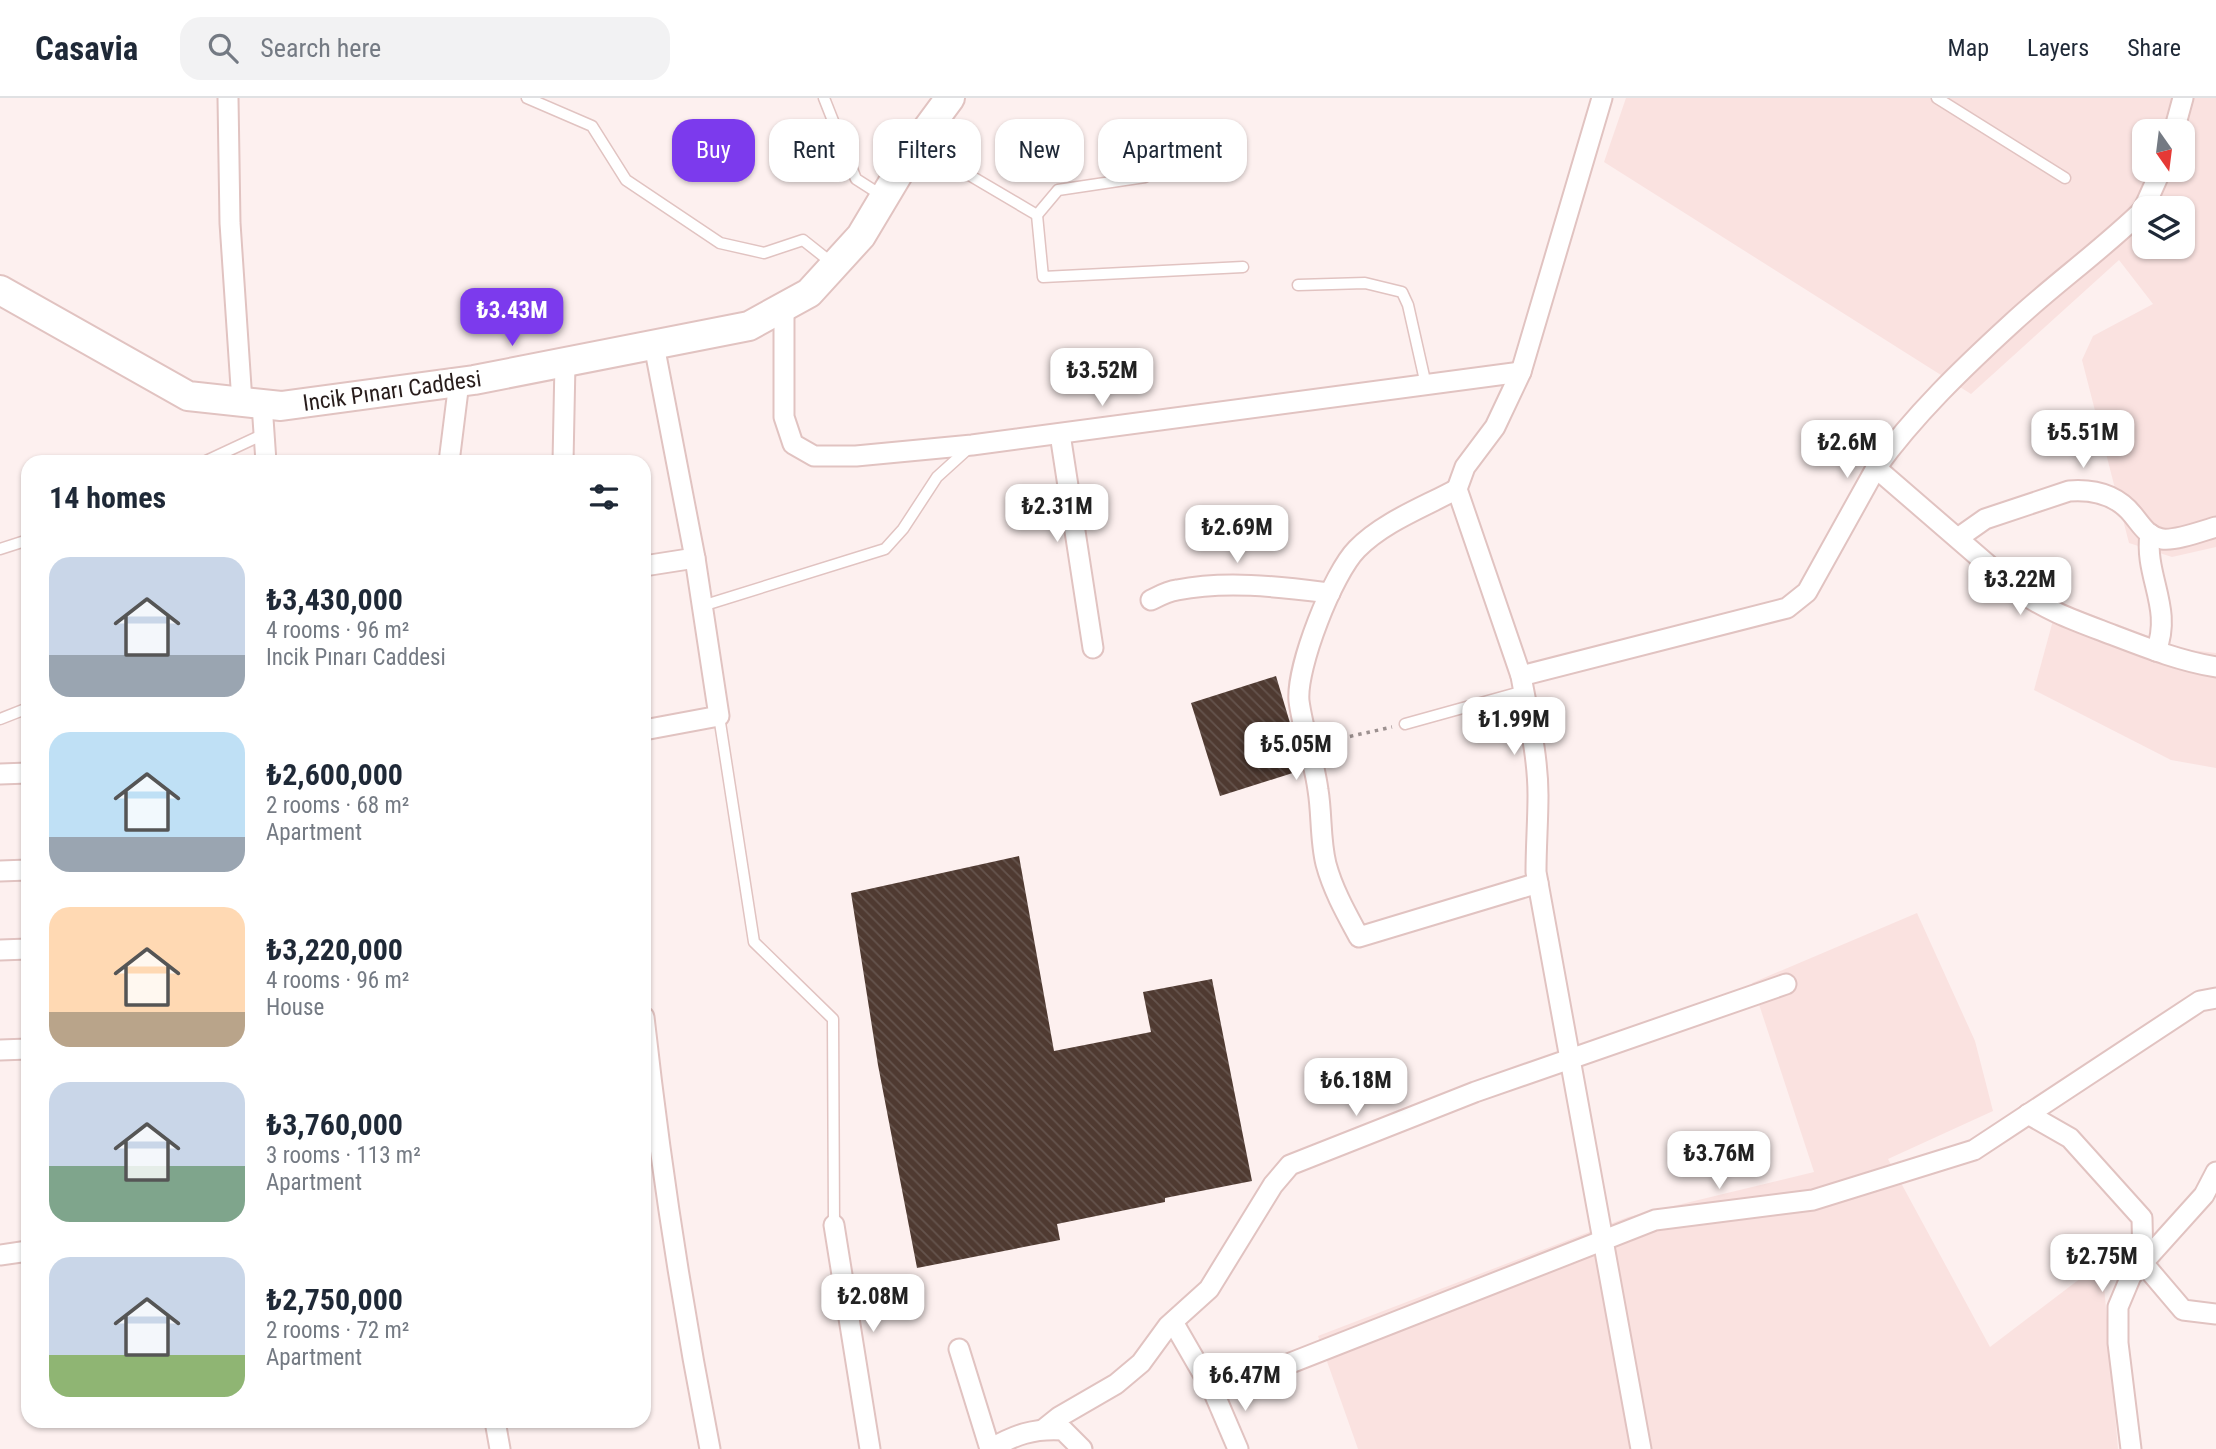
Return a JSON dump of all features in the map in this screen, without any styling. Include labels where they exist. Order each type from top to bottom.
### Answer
[{"type":"main road","name":"Incik Pınarı Caddesi","points":[[934,119],[950,98]]},
{"type":"main road","name":"Incik Pınarı Caddesi","points":[[0,290],[188,396],[281,406],[459,382],[749,326],[809,293],[861,236],[894,182]]},
{"type":"street","points":[[228,98],[230,223],[252,403],[264,434],[266,455]]},
{"type":"street","points":[[1602,98],[1521,372],[1495,427],[1465,467],[1457,489],[1522,683],[1533,742],[1538,794],[1536,872],[1641,1449]]},
{"type":"street","points":[[2177,119],[2183,98]]},
{"type":"street","points":[[1522,683],[1787,608],[1807,592],[1877,468],[1925,409],[2011,324],[2132,219]]},
{"type":"street","points":[[784,307],[784,417],[793,444],[814,456],[856,456],[972,445],[1521,372]]},
{"type":"street","points":[[651,729],[719,716],[695,558],[653,345]]},
{"type":"street","points":[[563,455],[565,363]]},
{"type":"street","points":[[450,455],[459,382]]},
{"type":"street","points":[[1060,434],[1093,648]]},
{"type":"street","points":[[1877,468],[2036,604],[2156,651],[2189,662],[2216,667]]},
{"type":"street","points":[[1457,489],[1375,533],[1355,550],[1315,626],[1303,666],[1299,698],[1318,789],[1326,862],[1342,906],[1359,937],[1538,883]]},
{"type":"street","points":[[1958,538],[1985,519],[2069,491],[2083,490],[2096,492],[2120,502],[2150,534],[2169,539],[2216,527]]},
{"type":"street","points":[[2150,534],[2148,548],[2163,621],[2162,637],[2156,651]]},
{"type":"street","points":[[651,565],[695,558]]},
{"type":"street","points":[[1151,600],[1175,590],[1230,585],[1330,593]]},
{"type":"street","points":[[0,774],[21,773]]},
{"type":"street","points":[[0,871],[21,870]]},
{"type":"street","points":[[0,950],[21,949]]},
{"type":"street","points":[[1044,1429],[1059,1417],[1116,1384],[1141,1363],[1173,1322],[1209,1289],[1273,1185],[1290,1165],[1475,1091],[1786,984]]},
{"type":"street","points":[[1214,1393],[1655,1220],[1813,1200],[1974,1150],[2200,1001],[2216,998]]},
{"type":"street","points":[[0,1051],[21,1050]]},
{"type":"street","points":[[651,1080],[688,1336],[710,1449]]},
{"type":"street","points":[[2028,1114],[2070,1138],[2142,1218],[2143,1263],[2183,1310],[2216,1314]]},
{"type":"street","points":[[2131,1449],[2118,1343],[2118,1307],[2131,1276],[2204,1195],[2216,1172]]},
{"type":"street","points":[[834,1225],[870,1449]]},
{"type":"street","points":[[0,1255],[21,1252]]},
{"type":"street","points":[[1173,1322],[1214,1393],[1238,1449]]},
{"type":"street","points":[[958,1349],[990,1449],[1016,1435],[1044,1429],[1063,1430],[1082,1449]]},
{"type":"street","points":[[496,1428],[500,1449]]},
{"type":"lane","points":[[527,98],[592,126],[626,180],[720,243],[764,253],[803,240],[835,265]]},
{"type":"lane","points":[[824,98],[856,178],[885,197]]},
{"type":"lane","points":[[1937,98],[2065,178]]},
{"type":"lane","points":[[981,182],[1037,215]]},
{"type":"lane","points":[[1112,182],[1058,190],[1037,215],[1044,277],[1243,267]]},
{"type":"lane","points":[[1298,285],[1365,283],[1402,292],[1408,305],[1426,385]]},
{"type":"lane","points":[[219,455],[264,434]]},
{"type":"lane","points":[[702,606],[886,549],[903,529],[937,478],[972,445]]},
{"type":"lane","points":[[0,549],[21,542]]},
{"type":"lane","points":[[1405,724],[1522,683]]},
{"type":"lane","points":[[0,719],[21,711]]},
{"type":"lane","points":[[719,716],[754,942],[833,1019],[834,1225]]},
{"type":"path","points":[[1309,746],[1405,724]]},
{"type":"shaded area","points":[[1626,98],[2216,98],[2216,547],[2172,557],[2129,543],[2082,360],[2093,336],[2153,304],[2119,260],[1971,394],[1604,162]]},
{"type":"shaded area","points":[[2058,602],[2183,649],[2216,653],[2216,768],[2171,760],[2034,690]]},
{"type":"shaded area","points":[[1917,913],[1975,1041],[1993,1111],[1888,1159],[1990,1347],[2102,1262],[2118,1449],[1358,1449],[1318,1336],[1628,1217],[1814,1172],[1752,983]]},
{"type":"building","points":[[1276,676],[1302,770],[1220,796],[1191,703]]},
{"type":"building","points":[[1019,856],[1054,1051],[1151,1032],[1143,992],[1212,979],[1252,1181],[1165,1198],[1165,1202],[1057,1224],[1060,1240],[917,1268],[878,1065],[851,893]]}]
